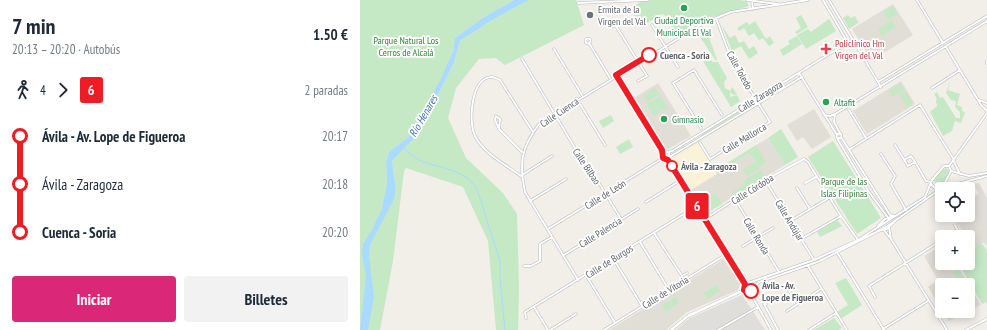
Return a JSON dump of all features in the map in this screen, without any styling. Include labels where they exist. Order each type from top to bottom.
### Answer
[{"type":"street","points":[[578,3],[648,0]]},
{"type":"street","points":[[747,0],[781,4],[808,0]]},
{"type":"street","points":[[823,0],[848,43]]},
{"type":"street","points":[[829,0],[848,34],[881,86]]},
{"type":"street","points":[[917,0],[986,111]]},
{"type":"street","points":[[752,1],[753,9]]},
{"type":"street","name":"Calle Cuenca","points":[[578,280],[525,192],[522,175],[522,152],[533,132],[539,124],[554,113],[704,23],[731,12],[781,4]]},
{"type":"street","points":[[878,82],[987,16]]},
{"type":"street","name":"Calle Toledo","points":[[716,18],[732,61],[756,99]]},
{"type":"street","points":[[824,115],[830,116],[835,114],[987,21]]},
{"type":"street","points":[[652,25],[678,67]]},
{"type":"street","points":[[616,26],[647,76],[638,81]]},
{"type":"street","points":[[844,36],[848,34]]},
{"type":"street","name":"Calle Zaragoza","points":[[669,152],[852,40]]},
{"type":"street","points":[[589,44],[611,78]]},
{"type":"street","points":[[554,48],[582,96]]},
{"type":"street","name":"Calle Bilbao","points":[[522,59],[554,113],[621,219]]},
{"type":"street","points":[[701,128],[673,83],[694,70],[722,115]]},
{"type":"street","points":[[932,88],[960,70]]},
{"type":"street","points":[[799,73],[824,115],[850,149],[890,215],[894,216]]},
{"type":"street","points":[[616,75],[664,153],[663,158],[668,160],[745,284],[744,290]]},
{"type":"street","points":[[533,132],[500,80],[491,77],[482,81],[475,95],[471,110],[470,123],[475,137],[490,154],[522,175],[552,156]]},
{"type":"street","name":"Calle Zaragoza","points":[[671,156],[758,102],[802,77]]},
{"type":"street","points":[[577,99],[605,145]]},
{"type":"street","name":"Calle Mallorca","points":[[700,143],[710,159],[770,122],[756,99]]},
{"type":"street","points":[[745,284],[814,260],[858,240],[925,197],[931,183],[942,167],[950,166],[954,161],[986,111],[987,103],[979,100]]},
{"type":"street","points":[[850,149],[920,105],[954,161],[961,178]]},
{"type":"street","points":[[850,110],[866,138]]},
{"type":"street","points":[[835,114],[834,122],[838,134]]},
{"type":"street","points":[[499,129],[500,119],[496,116],[495,120],[499,129],[522,152]]},
{"type":"street","points":[[840,137],[838,140],[890,224]]},
{"type":"street","points":[[895,145],[908,166],[915,162]]},
{"type":"street","points":[[664,153],[669,152],[671,156],[668,160]]},
{"type":"street","points":[[881,154],[895,176],[891,184],[906,210]]},
{"type":"street","points":[[904,160],[911,156],[926,181],[931,183],[935,188]]},
{"type":"street","name":"Calle de León","points":[[548,229],[663,158]]},
{"type":"street","name":"Calle Córdoba","points":[[705,219],[800,160],[808,162],[816,176]]},
{"type":"street","points":[[945,182],[951,171],[950,166]]},
{"type":"street","points":[[951,171],[961,178],[987,176]]},
{"type":"street","points":[[953,182],[961,178],[987,173]]},
{"type":"street","points":[[805,183],[816,176],[829,198],[858,240]]},
{"type":"street","points":[[530,201],[566,179]]},
{"type":"street","points":[[646,202],[681,180]]},
{"type":"street","name":"Calle Andújar","points":[[766,180],[814,260]]},
{"type":"street","points":[[797,188],[810,209]]},
{"type":"street","points":[[885,229],[935,192]]},
{"type":"street","points":[[790,221],[829,198]]},
{"type":"street","name":"Calle Ronda","points":[[735,199],[779,272]]},
{"type":"street","name":"Calle de Burgos","points":[[526,318],[525,312],[697,206]]},
{"type":"street","name":"Calle Palencia","points":[[563,255],[638,209]]},
{"type":"street","points":[[883,214],[894,216]]},
{"type":"street","points":[[883,214],[887,220]]},
{"type":"street","points":[[801,239],[841,216]]},
{"type":"street","points":[[877,227],[894,216]]},
{"type":"street","points":[[750,292],[763,281],[808,266],[838,253],[878,231],[885,229],[896,220]]},
{"type":"street","points":[[882,225],[947,330]]},
{"type":"street","points":[[955,225],[958,230]]},
{"type":"street","points":[[743,246],[773,228]]},
{"type":"street","points":[[885,229],[888,234]]},
{"type":"street","points":[[878,231],[888,234]]},
{"type":"street","points":[[654,233],[682,276],[687,273]]},
{"type":"street","points":[[524,266],[531,266],[540,262],[540,244],[552,237]]},
{"type":"street","points":[[640,242],[669,290]]},
{"type":"street","points":[[876,297],[869,286],[935,244]]},
{"type":"street","points":[[838,253],[883,329],[928,301]]},
{"type":"street","name":"Calle de Vitoria","points":[[604,330],[726,254]]},
{"type":"street","points":[[613,258],[642,306]]},
{"type":"street","points":[[808,266],[847,330]]},
{"type":"street","points":[[586,275],[615,323]]},
{"type":"street","points":[[748,283],[753,288]]},
{"type":"street","points":[[786,286],[797,304]]},
{"type":"street","points":[[787,310],[821,289]]},
{"type":"street","points":[[671,330],[688,316],[744,290],[750,292],[771,330]]},
{"type":"street","points":[[766,304],[764,304],[778,330]]},
{"type":"street","points":[[534,307],[549,330],[576,314]]},
{"type":"street","points":[[718,330],[758,307]]},
{"type":"street","points":[[809,330],[836,313]]},
{"type":"street","points":[[967,330],[987,319]]},
{"type":"shaded area","points":[[893,4],[913,35],[872,60],[852,29]]},
{"type":"shaded area","points":[[901,81],[915,104],[867,134],[853,111]]},
{"type":"shaded area","points":[[658,83],[691,136],[668,149],[665,148],[634,98]]},
{"type":"shaded area","points":[[814,109],[831,137],[812,149],[803,137],[797,141],[787,125]]},
{"type":"shaded area","points":[[768,138],[785,165],[705,214],[691,190],[758,148],[756,145]]},
{"type":"shaded area","points":[[979,183],[987,198],[987,246],[984,242],[975,247],[975,230],[962,230],[956,222],[975,222],[975,196],[979,193],[975,187],[975,184]]},
{"type":"shaded area","points":[[935,249],[935,270],[960,270],[965,278],[937,278],[924,256]]},
{"type":"shaded area","points":[[724,259],[740,284],[738,290],[687,312],[666,330],[609,330]]},
{"type":"shaded area","points":[[935,282],[935,298],[928,287]]},
{"type":"shaded area","points":[[742,295],[765,330],[676,330],[690,318]]},
{"type":"shaded area","points":[[975,295],[981,305],[975,308]]},
{"type":"shaded area","points":[[947,318],[955,318],[949,321]]},
{"type":"green space","name":"Parque Natural Los Cerros de Alcalá","points":[[360,0],[514,0],[484,17],[455,38],[453,51],[440,80],[411,135],[389,152],[386,163],[387,183],[385,193],[395,182],[392,161],[418,134],[454,63],[460,41],[492,20],[529,0],[576,0],[584,25],[505,65],[496,58],[479,59],[456,88],[448,118],[466,158],[503,193],[517,214],[519,289],[518,330],[496,330],[488,241],[463,187],[406,168],[404,171],[393,261],[380,330],[360,330]]},
{"type":"green space","points":[[644,0],[739,0],[746,1],[749,6],[703,20],[677,35],[667,17],[663,14],[641,26],[630,8]]},
{"type":"green space","points":[[893,6],[898,14],[888,20],[883,12]]},
{"type":"green space","points":[[801,15],[808,27],[797,34],[795,32],[801,28],[796,18]]},
{"type":"green space","points":[[848,15],[851,18],[855,16],[858,22],[861,21],[849,29],[843,18]]},
{"type":"green space","points":[[829,19],[836,31],[806,49],[797,35],[808,29],[811,32]]},
{"type":"green space","points":[[892,20],[896,27],[882,36],[878,29]]},
{"type":"green space","points":[[755,21],[766,39],[770,36],[774,43],[769,46],[763,38],[759,40],[754,33],[749,36],[744,28],[739,31],[737,28],[747,22],[749,25]]},
{"type":"green space","points":[[722,26],[730,38],[735,35],[739,43],[744,41],[749,49],[754,46],[758,53],[749,59],[741,46],[732,51]]},
{"type":"green space","points":[[705,27],[717,59],[716,61],[697,32]]},
{"type":"green space","points":[[797,36],[802,44],[783,56],[780,50],[790,44],[788,41]]},
{"type":"green space","points":[[710,57],[712,62],[718,62],[727,78],[724,82],[725,88],[730,91],[732,87],[737,94],[734,95],[730,92],[730,97],[737,95],[740,101],[731,107],[703,61]]},
{"type":"green space","points":[[950,81],[948,90],[960,94],[957,105],[962,107],[962,111],[965,112],[961,123],[955,121],[952,131],[943,136],[930,112],[937,106],[937,99],[934,94],[937,92],[940,98],[943,97],[956,118],[960,118],[960,112],[955,107],[956,101],[951,100],[946,93]]},
{"type":"green space","points":[[901,83],[904,90],[893,97],[889,91]]},
{"type":"green space","points":[[655,88],[659,94],[648,102],[643,96]]},
{"type":"green space","points":[[906,92],[913,103],[907,107],[899,95]]},
{"type":"green space","points":[[660,96],[668,108],[661,111],[654,100]]},
{"type":"green space","points":[[653,100],[661,112],[654,116],[646,104]]},
{"type":"green space","points":[[754,102],[755,103],[701,136],[701,135]]},
{"type":"green space","points":[[611,115],[614,121],[603,128],[599,121]]},
{"type":"green space","points":[[781,129],[798,157],[785,165],[768,138]]},
{"type":"green space","points":[[629,139],[633,147],[620,154],[616,147]]},
{"type":"green space","name":"Parque de las Islas Filipinas","points":[[833,141],[881,218],[857,234],[808,157]]},
{"type":"green space","points":[[699,142],[716,170],[756,145],[766,162],[759,167],[750,153],[691,190],[672,159]]},
{"type":"green space","points":[[755,162],[759,169],[747,176],[743,170]]},
{"type":"green space","points":[[946,168],[950,172],[944,182],[935,182],[934,180],[942,170]]},
{"type":"green space","points":[[761,170],[765,177],[735,196],[733,192],[745,184],[743,181]]},
{"type":"green space","points":[[716,194],[722,204],[705,214],[699,204]]},
{"type":"green space","points":[[837,220],[842,226],[820,237],[817,232]]},
{"type":"green space","points":[[981,243],[987,250],[987,302],[982,304],[975,292],[975,278],[967,278],[962,270],[975,270],[975,247]]},
{"type":"green space","points":[[959,270],[964,278],[957,278],[953,272]]},
{"type":"green space","points":[[846,278],[862,305],[842,318],[837,312],[848,305],[835,283]]},
{"type":"green space","points":[[716,285],[720,291],[708,299],[704,293]]},
{"type":"green space","points":[[676,297],[679,303],[666,311],[662,305]]},
{"type":"green space","points":[[834,318],[842,328],[838,330],[814,330]]},
{"type":"sand","points":[[699,142],[717,174],[691,190],[672,159]]},
{"type":"water","name":"Río Henares","points":[[514,0],[529,0],[492,20],[460,41],[454,63],[418,134],[392,161],[395,182],[395,197],[370,245],[369,256],[374,297],[368,330],[360,330],[366,277],[362,253],[363,244],[372,230],[382,209],[387,183],[386,163],[389,152],[411,135],[440,80],[453,51],[455,38],[484,17]]},
{"type":"waterway","points":[[404,148],[419,160],[459,173],[472,182],[477,189],[500,261],[500,279],[505,330]]},
{"type":"bus line","name":"6","points":[[649,55],[616,75],[664,153],[662,155],[663,158],[668,160],[745,284],[743,287],[744,290],[748,292],[751,291]]},
{"type":"place","name":"Ciudad Deportiva Municipal El Val","points":[[684,8]]},
{"type":"place","name":"Ermita de la Virgen del Val","points":[[590,15]]},
{"type":"place","name":"Policlínico Hm Virgen del Val","points":[[826,49]]},
{"type":"place","name":"Cuenca - Soria","points":[[649,55]]},
{"type":"place","name":"Altafit","points":[[826,102]]},
{"type":"place","name":"Gimnasio","points":[[664,119]]},
{"type":"place","name":"Ávila - Zaragoza","points":[[672,166]]},
{"type":"place","name":"Ávila - Av. Lope de Figueroa","points":[[751,291]]}]
